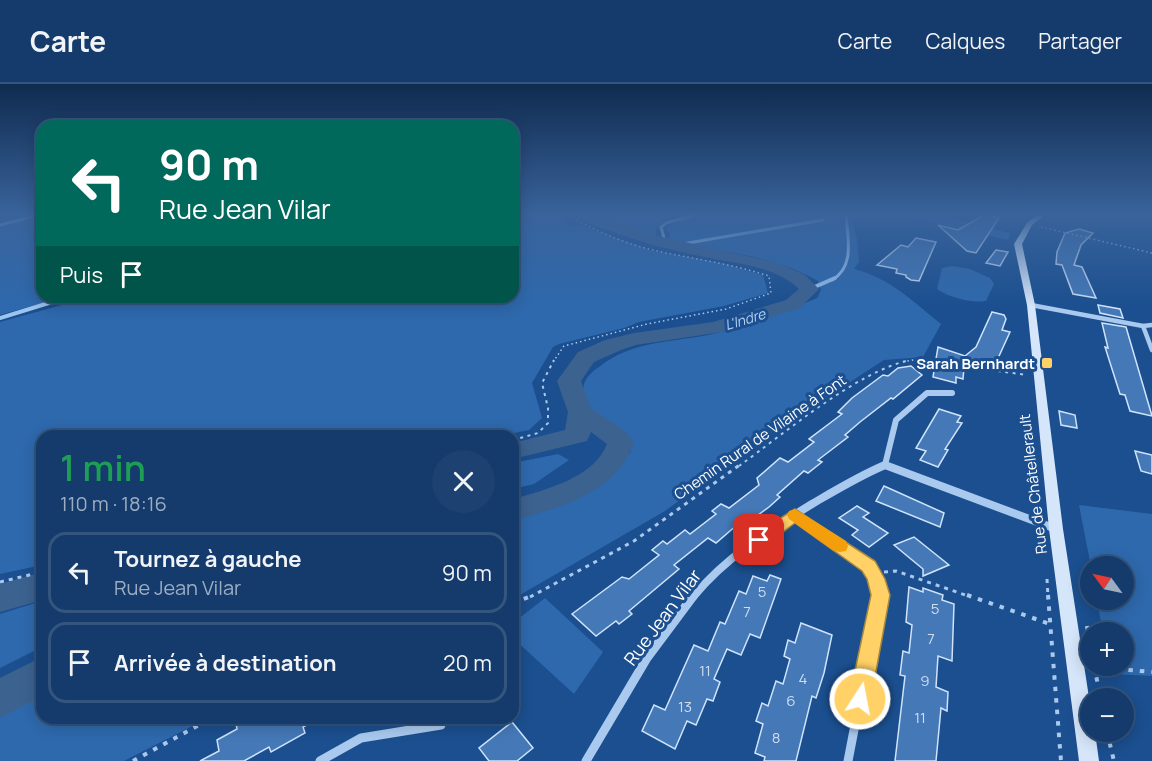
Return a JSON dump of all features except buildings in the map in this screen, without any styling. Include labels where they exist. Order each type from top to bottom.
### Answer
[{"type":"main road","name":"Rue de Châtellerault","points":[[1018,245],[1031,305],[1056,529],[1089,761]]},
{"type":"street","points":[[1031,305],[1143,326],[1152,325]]},
{"type":"street","points":[[1143,326],[1152,350]]},
{"type":"street","points":[[952,393],[927,393],[897,420],[885,465],[1056,529]]},
{"type":"street","name":"Rue Jean Vilar","points":[[586,761],[654,648],[690,602],[723,566],[795,514],[863,473],[885,465]]},
{"type":"street","points":[[795,514],[869,566],[880,595],[848,761]]},
{"type":"street","points":[[320,761],[361,738],[441,725]]},
{"type":"path","points":[[519,439],[537,435],[547,426],[549,417],[542,383],[560,349],[564,346],[647,324],[726,309],[771,293],[769,276],[726,263],[638,245]]},
{"type":"path","points":[[1116,245],[1152,253]]},
{"type":"path","name":"Chemin Rural de Vilaine à Font","points":[[519,601],[538,594],[634,541],[813,412],[889,365],[912,360],[1039,376]]},
{"type":"path","points":[[873,573],[896,571],[1051,625]]},
{"type":"path","points":[[0,582],[36,573]]},
{"type":"path","points":[[1061,761],[1046,585],[1048,575],[1063,573]]},
{"type":"path","points":[[1134,671],[1152,672]]},
{"type":"path","points":[[133,761],[201,724]]},
{"type":"path","points":[[1109,742],[1114,761]]},
{"type":"shaded area","points":[[0,245],[36,245],[36,303],[42,303],[0,315]]},
{"type":"shaded area","points":[[519,245],[635,245],[650,250],[725,264],[763,275],[768,293],[724,306],[639,322],[553,347],[532,383],[542,418],[529,430],[519,432],[519,430],[36,430],[36,566],[0,574],[0,322],[69,303],[519,303]]},
{"type":"shaded area","points":[[689,245],[857,245],[859,262],[854,269],[889,284],[941,324],[923,357],[884,360],[779,428],[665,511],[519,596],[519,514],[535,511],[604,480],[631,452],[626,440],[585,407],[583,387],[590,374],[626,351],[743,326],[817,298],[821,290],[818,281],[788,267],[756,257]]},
{"type":"shaded area","points":[[952,266],[970,269],[990,278],[994,284],[986,301],[961,299],[937,289],[942,268]]},
{"type":"shaded area","points":[[558,454],[569,460],[534,484],[519,488],[519,462]]},
{"type":"shaded area","points":[[1079,505],[1152,514],[1152,676],[1134,675],[1134,622],[1101,622],[1099,610],[1134,610],[1134,556],[1089,556]]},
{"type":"shaded area","points":[[545,598],[603,652],[574,694],[519,644],[519,618]]},
{"type":"shaded area","points":[[36,603],[36,650],[0,668],[0,614]]},
{"type":"shaded area","points":[[36,685],[36,724],[196,724],[124,761],[0,761],[0,705]]},
{"type":"waterway","name":"L'Indre","points":[[580,412],[569,381],[586,357],[634,339],[715,328],[793,304],[810,289],[799,279],[772,266],[671,245]]},
{"type":"waterway","points":[[834,278],[844,267],[848,245]]},
{"type":"waterway","points":[[810,289],[834,278]]},
{"type":"waterway","points":[[0,318],[49,303]]},
{"type":"waterway","name":"L'Indre","points":[[519,450],[578,435],[580,412]]},
{"type":"waterway","points":[[519,508],[577,487],[606,468],[616,456],[621,443],[617,438],[580,412]]},
{"type":"waterway","name":"L'Indre","points":[[0,598],[36,588]]},
{"type":"waterway","points":[[0,699],[36,678]]},
{"type":"slow traffic","points":[[795,515],[840,546]]},
{"type":"place","name":"Sarah Bernhardt","points":[[1047,363]]},
{"type":"route","points":[[759,540],[795,514],[869,566],[876,579],[880,595],[860,699]]}]
